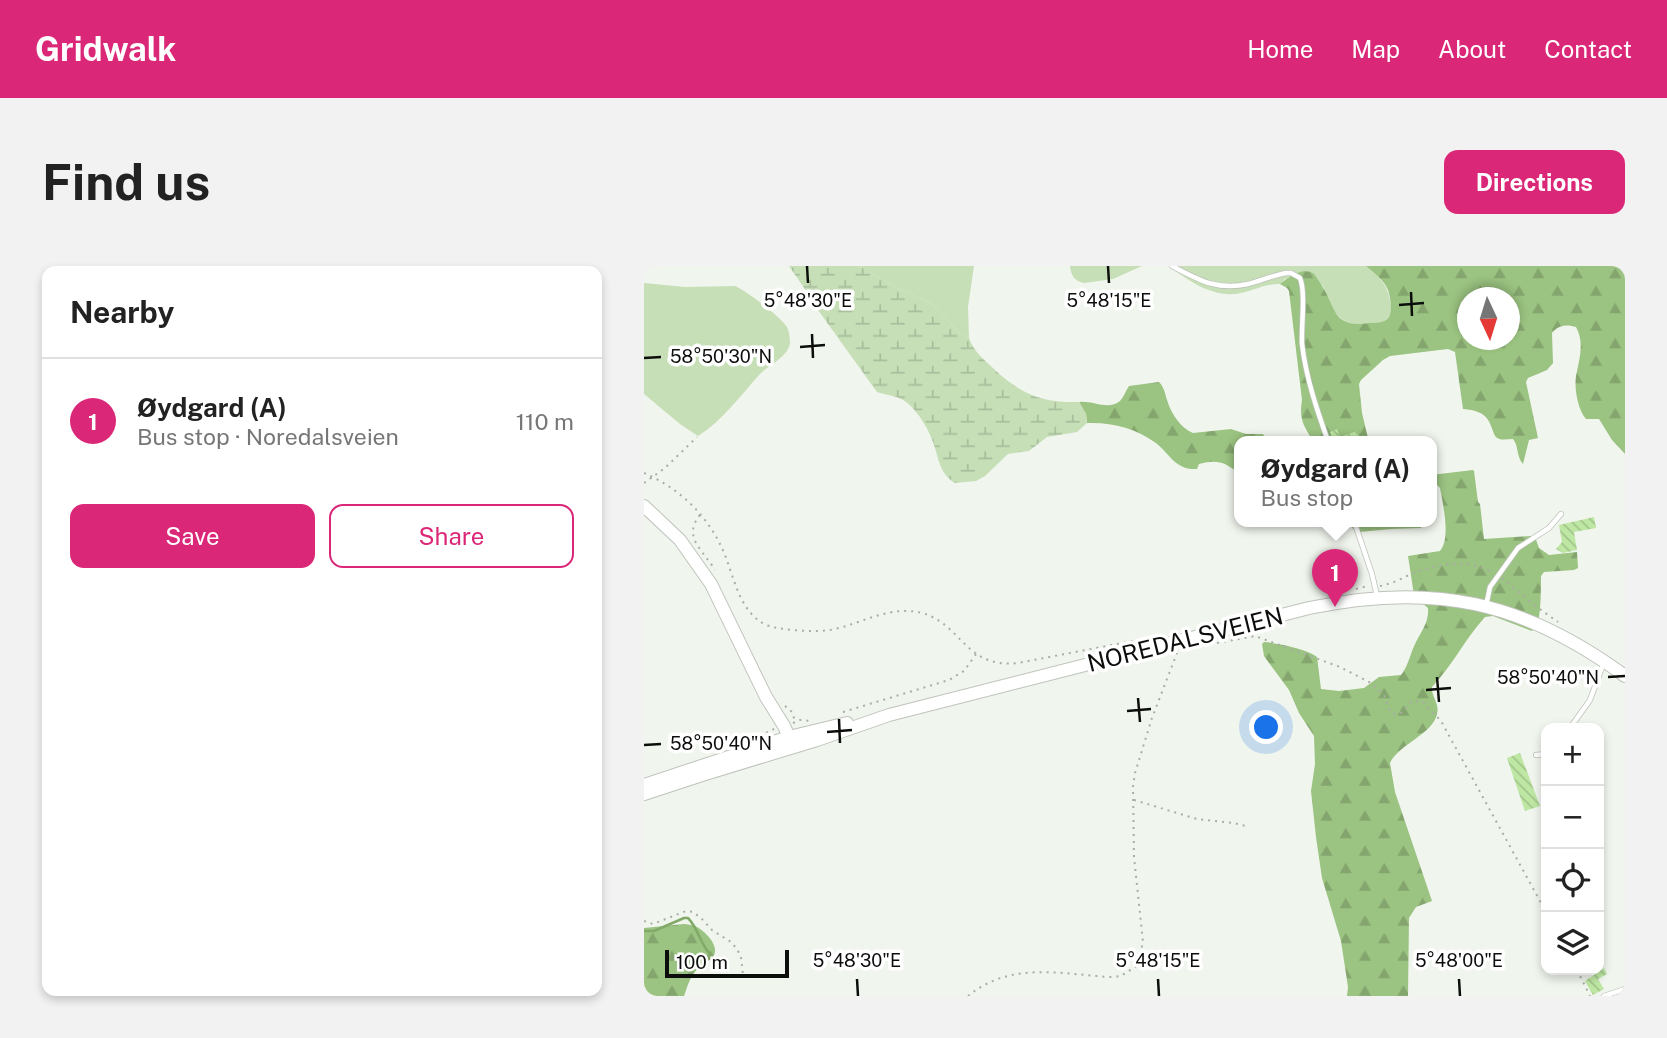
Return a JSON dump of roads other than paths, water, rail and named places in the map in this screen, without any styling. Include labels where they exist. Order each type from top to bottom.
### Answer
[{"type":"main road","points":[[644,506],[680,540],[702,569],[766,697],[784,742]]},
{"type":"main road","name":"NOREDALSVEIEN","points":[[644,785],[784,742],[841,733],[889,715],[1349,600],[1377,597],[1435,598],[1486,607],[1514,615],[1566,637],[1625,676]]},
{"type":"main road","name":"NOREDALSVEIEN","points":[[644,794],[784,742]]},
{"type":"lane","points":[[1172,266],[1221,287],[1241,285],[1286,273],[1300,278],[1303,287],[1303,352],[1326,436]]},
{"type":"lane","points":[[1486,607],[1490,587],[1518,548],[1549,528],[1561,514]]},
{"type":"lane","points":[[1356,527],[1377,597]]},
{"type":"lane","points":[[1574,723],[1590,700],[1604,661]]},
{"type":"lane","points":[[1536,755],[1541,754]]},
{"type":"lane","points":[[1604,996],[1625,989]]},
{"type":"waterway","points":[[644,931],[654,931],[688,918],[711,955]]},
{"type":"place","name":"Øydgard (A)","points":[[1335,607]]}]
